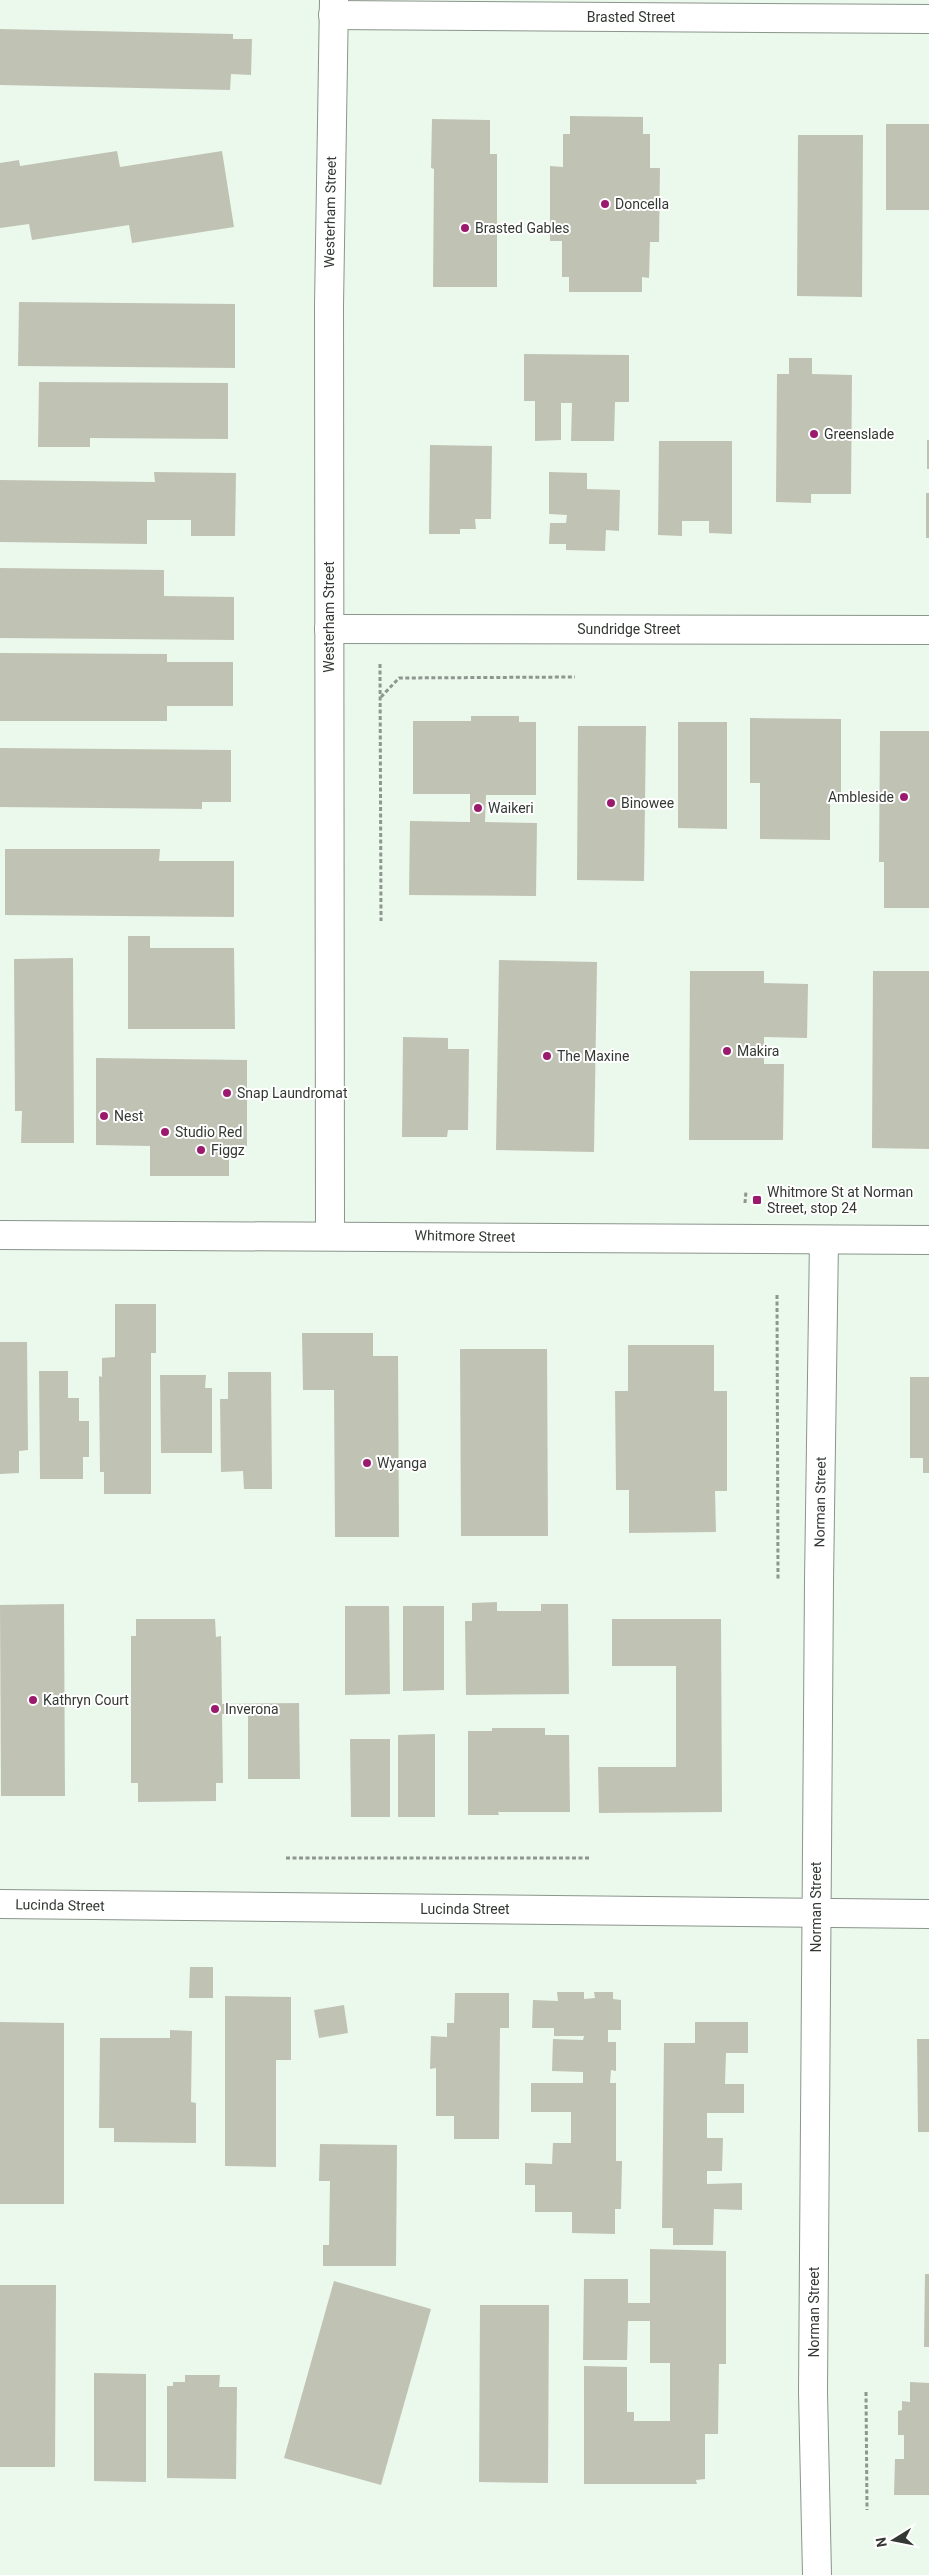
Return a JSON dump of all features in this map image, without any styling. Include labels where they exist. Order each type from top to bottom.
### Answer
[{"type":"street","name":"Brasted Street","points":[[334,7],[929,19]]},
{"type":"street","name":"Westerham Street","points":[[330,1235],[329,306],[334,7]]},
{"type":"street","name":"Sundridge Street","points":[[329,629],[929,630]]},
{"type":"street","name":"Whitmore Street","points":[[0,1235],[330,1235],[929,1240]]},
{"type":"street","name":"Norman Street","points":[[817,2575],[813,2392],[816,1913],[824,1240]]},
{"type":"street","name":"Lucinda Street","points":[[0,1904],[929,1914]]},
{"type":"path","points":[[380,664],[381,921]]},
{"type":"path","points":[[381,697],[399,678],[575,677]]},
{"type":"path","points":[[776,1295],[778,1581]]},
{"type":"path","points":[[286,1858],[590,1858]]},
{"type":"path","points":[[866,2392],[867,2510]]},
{"type":"building","points":[[0,29],[233,34],[233,39],[252,39],[251,75],[231,74],[230,90],[0,85]]},
{"type":"building","name":"Doncella","points":[[570,116],[643,117],[643,134],[650,134],[650,168],[660,168],[659,242],[650,242],[649,278],[642,277],[642,292],[569,292],[569,277],[562,277],[562,241],[550,241],[550,166],[563,167],[563,134],[570,134]]},
{"type":"building","name":"Brasted Gables","points":[[432,119],[490,120],[490,154],[497,154],[497,287],[433,287],[434,169],[431,168]]},
{"type":"building","points":[[886,124],[929,124],[929,210],[886,210]]},
{"type":"building","points":[[798,135],[863,135],[862,297],[797,296]]},
{"type":"building","points":[[117,151],[120,167],[222,151],[234,227],[132,243],[129,225],[32,240],[29,224],[0,228],[0,163],[19,160],[20,166]]},
{"type":"building","points":[[19,302],[235,304],[235,368],[18,366]]},
{"type":"building","points":[[524,354],[629,355],[629,402],[615,402],[614,441],[571,441],[572,403],[561,403],[561,440],[535,441],[535,401],[524,401]]},
{"type":"building","name":"Greenslade","points":[[789,358],[812,358],[812,374],[852,375],[851,494],[811,494],[811,503],[776,502],[777,374],[789,374]]},
{"type":"building","points":[[39,382],[228,383],[228,439],[90,438],[90,447],[38,447]]},
{"type":"building","points":[[927,440],[929,440],[929,469],[927,469]]},
{"type":"building","points":[[659,441],[732,441],[732,534],[709,533],[709,521],[682,521],[682,536],[658,535]]},
{"type":"building","points":[[430,445],[492,446],[491,519],[475,519],[476,529],[460,529],[460,534],[429,534]]},
{"type":"building","points":[[154,472],[236,473],[235,536],[191,536],[191,520],[147,520],[147,544],[0,542],[0,480],[155,482]]},
{"type":"building","points":[[549,472],[587,473],[587,489],[620,490],[619,531],[606,530],[605,551],[566,550],[566,544],[549,544],[550,523],[566,523],[567,515],[549,514]]},
{"type":"building","points":[[926,493],[929,493],[929,538],[926,538]]},
{"type":"building","points":[[0,568],[164,570],[164,596],[234,597],[234,640],[0,638]]},
{"type":"building","points":[[0,653],[167,654],[167,662],[233,662],[233,706],[167,706],[167,721],[0,721]]},
{"type":"building","name":"Waikeri","points":[[471,716],[519,716],[519,722],[536,722],[536,795],[486,795],[485,822],[537,823],[536,896],[409,895],[410,821],[470,822],[470,794],[413,794],[413,721],[471,721]]},
{"type":"building","points":[[750,718],[841,719],[841,796],[830,796],[830,840],[760,839],[760,783],[750,783]]},
{"type":"building","points":[[678,722],[727,722],[727,829],[678,828]]},
{"type":"building","name":"Binowee","points":[[578,726],[646,726],[644,881],[577,880]]},
{"type":"building","name":"Ambleside","points":[[880,731],[929,731],[929,908],[884,908],[884,862],[879,862]]},
{"type":"building","points":[[0,748],[231,750],[231,802],[202,802],[202,809],[0,807]]},
{"type":"building","points":[[5,849],[160,849],[159,861],[234,861],[234,917],[5,915]]},
{"type":"building","points":[[128,936],[150,936],[150,948],[234,948],[235,1029],[128,1029]]},
{"type":"building","points":[[73,958],[74,1143],[21,1143],[22,1111],[15,1111],[14,959]]},
{"type":"building","name":"The Maxine","points":[[499,960],[597,962],[594,1152],[496,1150]]},
{"type":"building","name":"Makira","points":[[690,971],[764,971],[764,983],[808,984],[807,1038],[764,1037],[764,1064],[784,1064],[783,1140],[689,1140]]},
{"type":"building","points":[[873,971],[929,971],[929,1149],[872,1148]]},
{"type":"building","points":[[403,1037],[448,1038],[448,1049],[469,1049],[468,1130],[448,1130],[447,1137],[402,1137]]},
{"type":"building","points":[[96,1058],[247,1060],[247,1146],[229,1146],[229,1176],[150,1176],[150,1146],[96,1145]]},
{"type":"building","points":[[115,1304],[156,1304],[156,1353],[151,1353],[151,1494],[104,1494],[104,1472],[100,1472],[99,1376],[102,1377],[102,1358],[115,1357]]},
{"type":"building","name":"Wyanga","points":[[302,1333],[373,1333],[373,1356],[398,1356],[399,1537],[335,1537],[334,1390],[303,1390]]},
{"type":"building","points":[[0,1342],[27,1342],[28,1450],[19,1451],[19,1473],[0,1474]]},
{"type":"building","points":[[628,1345],[714,1345],[714,1391],[727,1391],[727,1491],[715,1491],[716,1532],[629,1533],[629,1490],[616,1490],[615,1391],[628,1391]]},
{"type":"building","points":[[460,1349],[547,1349],[548,1536],[461,1536]]},
{"type":"building","points":[[39,1371],[68,1371],[68,1398],[79,1398],[79,1421],[89,1421],[89,1457],[83,1457],[83,1479],[40,1479]]},
{"type":"building","points":[[228,1372],[271,1372],[272,1489],[244,1489],[243,1471],[221,1472],[220,1399],[228,1399]]},
{"type":"building","points":[[160,1375],[206,1375],[205,1388],[212,1388],[212,1453],[161,1453]]},
{"type":"building","points":[[910,1377],[929,1377],[929,1473],[923,1473],[923,1458],[910,1458]]},
{"type":"building","points":[[497,1602],[497,1611],[541,1611],[541,1604],[568,1604],[569,1694],[466,1695],[465,1621],[472,1621],[472,1603]]},
{"type":"building","name":"Kathryn Court","points":[[64,1604],[65,1796],[1,1796],[0,1605]]},
{"type":"building","points":[[345,1606],[389,1606],[390,1694],[345,1695]]},
{"type":"building","points":[[403,1606],[444,1606],[444,1690],[403,1691]]},
{"type":"building","name":"Inverona","points":[[136,1619],[215,1619],[216,1637],[221,1636],[222,1704],[299,1703],[300,1779],[248,1779],[248,1714],[222,1714],[223,1783],[216,1783],[216,1801],[138,1802],[138,1783],[131,1783],[131,1636],[136,1636]]},
{"type":"building","points":[[612,1619],[721,1619],[722,1812],[599,1813],[598,1767],[676,1767],[676,1666],[612,1666]]},
{"type":"building","points":[[492,1728],[545,1728],[545,1735],[569,1735],[570,1812],[498,1812],[499,1815],[468,1815],[468,1731],[492,1731]]},
{"type":"building","points":[[435,1734],[435,1817],[398,1817],[398,1735]]},
{"type":"building","points":[[350,1739],[390,1739],[390,1817],[351,1817]]},
{"type":"building","points":[[190,1967],[213,1967],[213,1998],[189,1998]]},
{"type":"building","points":[[557,1992],[584,1992],[584,1999],[595,1998],[594,1992],[613,1992],[613,1999],[621,2000],[621,2030],[608,2030],[608,2042],[616,2042],[616,2071],[611,2070],[610,2083],[616,2083],[616,2161],[622,2161],[621,2209],[615,2209],[615,2234],[572,2233],[572,2212],[535,2212],[535,2185],[525,2185],[525,2163],[552,2164],[553,2143],[571,2143],[571,2112],[531,2112],[531,2083],[583,2083],[583,2072],[552,2071],[553,2039],[583,2040],[584,2036],[554,2036],[554,2028],[532,2028],[533,2000],[558,2001]]},
{"type":"building","points":[[455,1993],[509,1993],[509,2028],[500,2028],[499,2139],[454,2139],[454,2116],[436,2116],[436,2068],[430,2069],[431,2036],[447,2037],[447,2023],[454,2023]]},
{"type":"building","points":[[225,1996],[291,1997],[291,2060],[276,2060],[276,2167],[225,2166]]},
{"type":"building","points":[[344,2005],[348,2033],[319,2038],[314,2010]]},
{"type":"building","points":[[0,2022],[64,2023],[64,2204],[0,2204]]},
{"type":"building","points":[[695,2022],[748,2022],[748,2053],[726,2053],[725,2084],[744,2084],[744,2113],[707,2113],[707,2138],[723,2138],[722,2171],[707,2171],[707,2184],[742,2183],[742,2210],[714,2209],[713,2245],[673,2245],[673,2228],[662,2228],[664,2043],[695,2043]]},
{"type":"building","points":[[170,2030],[192,2031],[191,2102],[196,2103],[196,2143],[114,2142],[114,2128],[99,2128],[100,2038],[170,2038]]},
{"type":"building","points":[[917,2039],[929,2039],[929,2132],[918,2132]]},
{"type":"building","points":[[320,2144],[397,2145],[396,2266],[323,2266],[323,2245],[329,2245],[330,2181],[319,2181]]},
{"type":"building","points":[[650,2249],[726,2251],[726,2364],[719,2364],[718,2434],[705,2434],[705,2479],[696,2480],[697,2484],[584,2484],[584,2366],[627,2367],[627,2412],[634,2412],[634,2421],[670,2421],[670,2363],[650,2363],[650,2321],[628,2321],[627,2360],[583,2360],[584,2279],[628,2279],[628,2303],[650,2303]]},
{"type":"building","points":[[925,2274],[929,2274],[929,2347],[924,2347]]},
{"type":"building","points":[[334,2281],[431,2309],[381,2485],[284,2458]]},
{"type":"building","points":[[0,2285],[56,2285],[55,2467],[0,2467]]},
{"type":"building","points":[[480,2305],[549,2305],[548,2483],[479,2482]]},
{"type":"building","points":[[94,2373],[146,2374],[146,2482],[94,2481]]},
{"type":"building","points":[[185,2375],[220,2375],[219,2387],[237,2387],[236,2479],[167,2478],[167,2386],[173,2386],[173,2382],[185,2382]]},
{"type":"building","points":[[910,2382],[929,2383],[929,2495],[894,2495],[895,2459],[904,2459],[904,2435],[898,2435],[898,2411],[902,2410],[902,2401],[910,2402]]},
{"type":"place","name":"Doncella","points":[[605,204]]},
{"type":"place","name":"Brasted Gables","points":[[465,228]]},
{"type":"place","name":"Greenslade","points":[[814,434]]},
{"type":"place","name":"Ambleside","points":[[904,797]]},
{"type":"place","name":"Binowee","points":[[611,803]]},
{"type":"place","name":"Waikeri","points":[[478,808]]},
{"type":"place","name":"Makira","points":[[727,1051]]},
{"type":"place","name":"The Maxine","points":[[547,1056]]},
{"type":"place","name":"Snap Laundromat","points":[[227,1093]]},
{"type":"place","name":"Nest","points":[[104,1116]]},
{"type":"place","name":"Studio Red","points":[[165,1132]]},
{"type":"place","name":"Figgz","points":[[201,1150]]},
{"type":"place","name":"Whitmore St at Norman Street, stop 24","points":[[757,1200]]},
{"type":"place","name":"Wyanga","points":[[367,1463]]},
{"type":"place","name":"Kathryn Court","points":[[33,1700]]},
{"type":"place","name":"Inverona","points":[[215,1709]]}]
